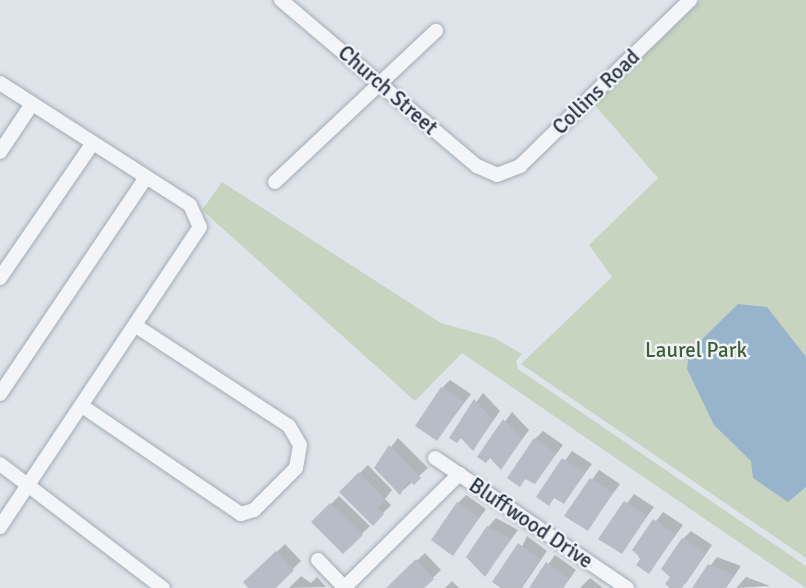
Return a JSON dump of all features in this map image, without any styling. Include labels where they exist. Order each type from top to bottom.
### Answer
[{"type":"street","name":"Church Street","points":[[281,0],[477,166],[497,175]]},
{"type":"street","name":"Collins Road","points":[[497,175],[520,166],[684,2]]},
{"type":"street","points":[[275,182],[436,31]]},
{"type":"street","points":[[0,83],[189,206],[200,227],[0,527]]},
{"type":"street","points":[[0,152],[32,104]]},
{"type":"street","points":[[0,278],[92,144]]},
{"type":"street","points":[[0,394],[145,179]]},
{"type":"street","points":[[82,406],[234,512],[254,510],[296,468],[300,445],[289,426],[136,326]]},
{"type":"street","name":"Bluffwood Drive","points":[[435,458],[627,588]]},
{"type":"street","points":[[0,464],[30,483],[163,588]]},
{"type":"street","points":[[318,560],[345,588],[459,474]]},
{"type":"green space","name":"Laurel Park","points":[[701,0],[806,0],[806,558],[521,364],[612,277],[589,245],[658,178],[593,103]]},
{"type":"green space","points":[[222,182],[441,323],[495,338],[522,354],[516,361],[518,369],[806,566],[806,588],[462,353],[415,401],[202,210]]},
{"type":"water","points":[[738,304],[767,307],[806,357],[806,487],[788,502],[753,478],[751,461],[714,425],[687,369],[689,352]]},
{"type":"building","points":[[441,387],[464,402],[437,441],[415,426]]},
{"type":"building","points":[[474,399],[493,420],[473,451],[461,438],[457,443],[449,438]]},
{"type":"building","points":[[503,419],[522,439],[501,470],[490,458],[486,463],[477,457]]},
{"type":"building","points":[[534,438],[556,454],[535,484],[525,479],[520,487],[507,478]]},
{"type":"building","points":[[389,445],[421,478],[414,485],[409,480],[400,495],[374,468]]},
{"type":"building","points":[[562,458],[585,473],[564,504],[554,498],[549,506],[536,497]]},
{"type":"building","points":[[359,472],[385,499],[378,508],[384,514],[373,526],[339,492]]},
{"type":"building","points":[[590,478],[613,493],[588,531],[564,516]]},
{"type":"building","points":[[624,501],[647,516],[622,554],[598,539]]},
{"type":"building","points":[[457,502],[479,518],[453,556],[431,540]]},
{"type":"building","points":[[330,503],[363,535],[343,554],[311,522]]},
{"type":"building","points":[[653,519],[676,534],[649,574],[636,565],[641,558],[632,550]]},
{"type":"building","points":[[487,526],[511,539],[485,577],[466,557]]},
{"type":"building","points":[[682,538],[705,553],[682,588],[670,588],[665,584],[670,577],[661,569]]},
{"type":"building","points":[[518,543],[540,559],[521,588],[501,588],[492,582]]},
{"type":"building","points":[[276,551],[294,570],[276,588],[248,588],[243,582]]},
{"type":"building","points":[[416,559],[434,579],[424,588],[386,588]]},
{"type":"building","points":[[546,562],[569,579],[562,588],[529,588]]},
{"type":"building","points":[[708,564],[734,575],[725,588],[692,588]]}]
